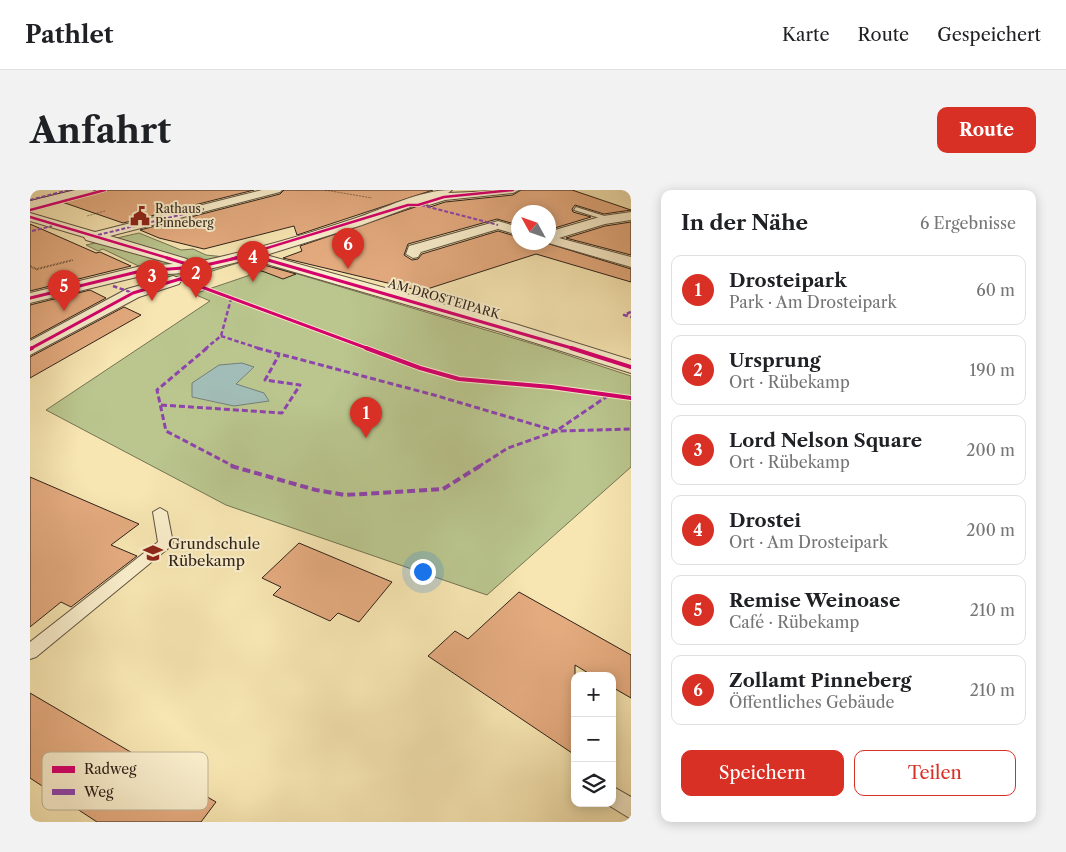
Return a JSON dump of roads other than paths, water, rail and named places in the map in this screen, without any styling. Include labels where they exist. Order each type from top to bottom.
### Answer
[{"type":"street","points":[[30,205],[88,190]]},
{"type":"street","points":[[91,237],[204,210],[276,190]]},
{"type":"street","points":[[30,298],[109,284],[141,271],[197,267],[250,255],[425,198],[445,194],[513,190]]},
{"type":"street","points":[[404,204],[418,205],[445,194]]},
{"type":"street","points":[[556,236],[609,219],[631,216]]},
{"type":"street","points":[[31,224],[54,225],[91,237],[118,242],[197,267]]},
{"type":"street","points":[[414,254],[414,249],[498,225],[511,229]]},
{"type":"street","points":[[556,240],[631,262]]},
{"type":"street","name":"AM DROSTEIPARK","points":[[250,255],[508,328],[631,367]]},
{"type":"street","points":[[30,348],[133,293],[180,279],[197,267]]},
{"type":"street","points":[[109,284],[133,293]]},
{"type":"lane","points":[[576,209],[609,219]]},
{"type":"lane","points":[[30,652],[166,543],[160,512]]},
{"type":"lane","points":[[616,799],[631,808]]},
{"type":"water","points":[[242,363],[254,367],[236,384],[264,393],[269,401],[234,406],[192,397],[192,383],[219,365]]},
{"type":"place","name":"Rathaus Pinneberg","points":[[140,216]]},
{"type":"place","name":"Zollamt Pinneberg","points":[[348,269]]},
{"type":"place","name":"Drostei","points":[[253,282]]},
{"type":"place","name":"Ursprung","points":[[196,298]]},
{"type":"place","name":"Lord Nelson Square","points":[[152,301]]},
{"type":"place","name":"Remise Weinoase","points":[[64,311]]},
{"type":"place","name":"Drosteipark","points":[[366,438]]},
{"type":"place","name":"Grundschule Rübekamp","points":[[153,553]]}]
